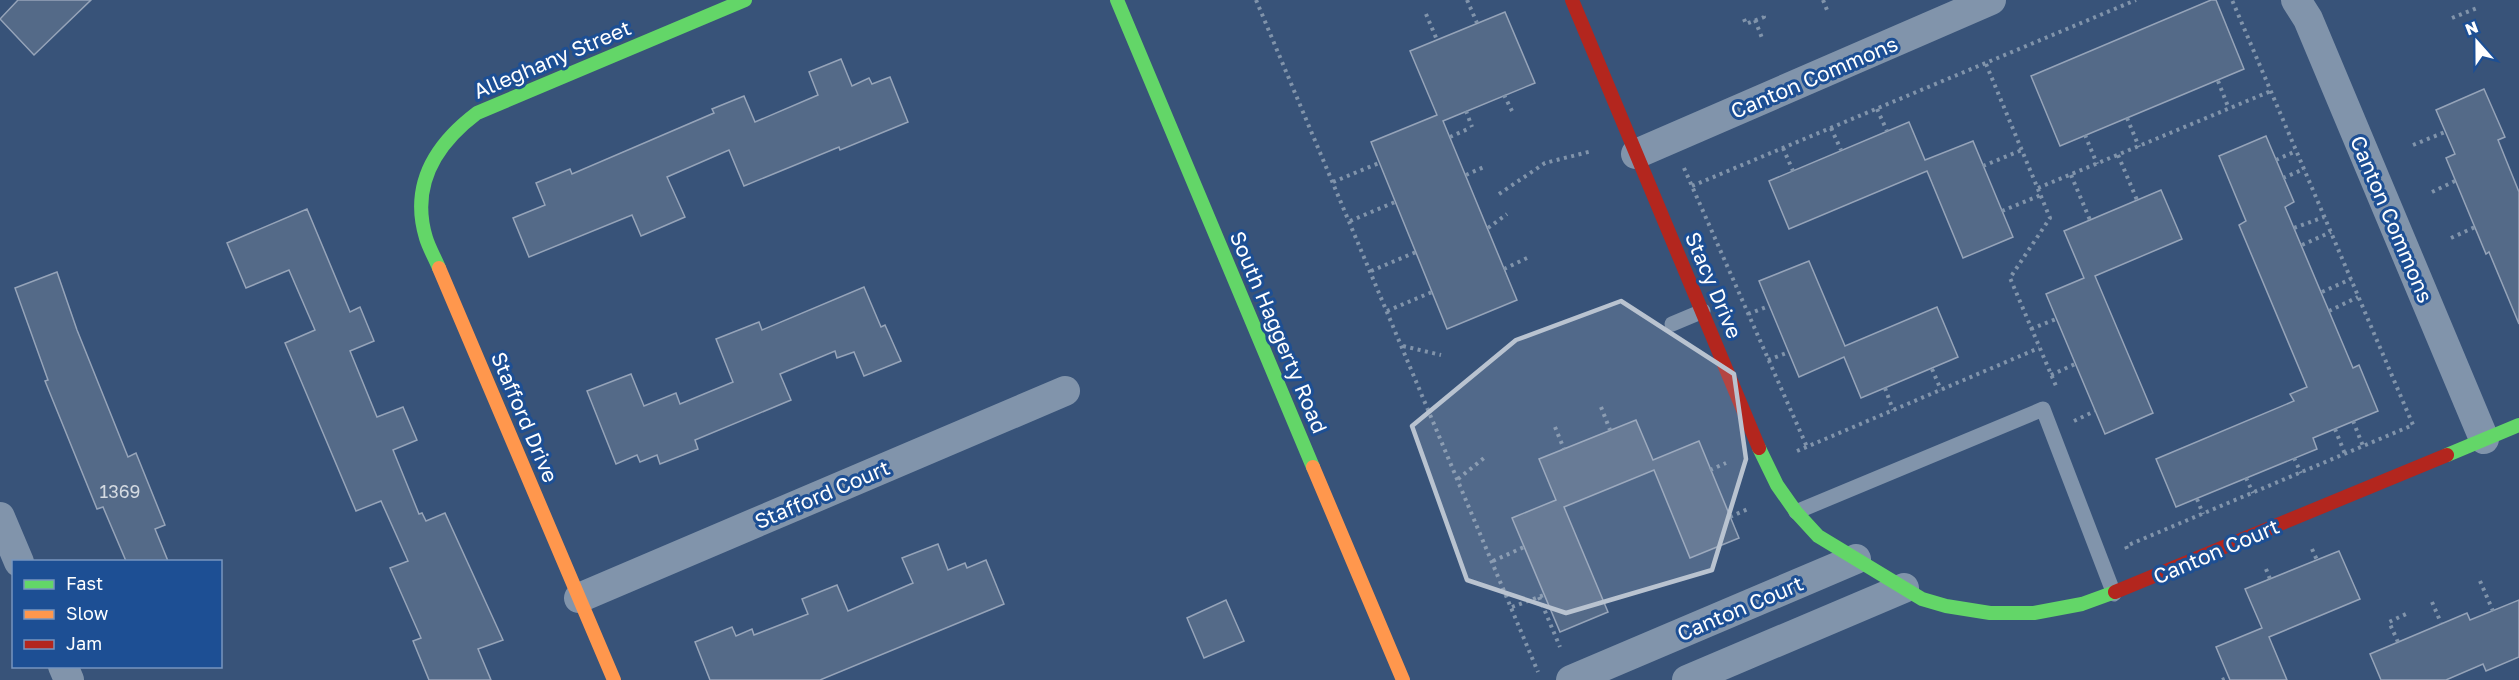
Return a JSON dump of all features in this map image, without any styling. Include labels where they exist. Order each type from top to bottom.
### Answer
[{"type":"street","name":"Alleghany Street","points":[[429,167],[438,149],[458,126],[477,113],[745,0]]},
{"type":"street","name":"South Haggerty Road","points":[[1117,0],[1403,680]]},
{"type":"street","name":"Stacy Drive","points":[[1572,0],[1762,456],[1777,485],[1796,512],[1818,536],[1856,559]]},
{"type":"street","name":"Canton Commons","points":[[1636,154],[1992,0]]},
{"type":"street","name":"Canton Commons","points":[[2296,0],[2308,19],[2484,439]]},
{"type":"street","name":"Stafford Drive","points":[[429,167],[422,192],[421,215],[426,237],[614,680]]},
{"type":"street","name":"Stafford Court","points":[[579,598],[1065,392]]},
{"type":"street","name":"Canton Court","points":[[1571,680],[1608,673],[1856,559],[1922,599],[1946,606],[1990,613],[2034,613],[2082,604],[2114,594],[2519,425]]},
{"type":"street","points":[[0,517],[19,560]]},
{"type":"street","points":[[1687,680],[1904,588]]},
{"type":"lane","points":[[1672,324],[1702,311]]},
{"type":"lane","points":[[1796,512],[2043,409],[2114,594]]},
{"type":"path","points":[[1256,0],[1538,673]]},
{"type":"path","points":[[1467,0],[1477,23]]},
{"type":"path","points":[[1823,0],[1827,10]]},
{"type":"path","points":[[1692,186],[2136,0]]},
{"type":"path","points":[[2130,554],[2126,546],[2413,425],[2232,0]]},
{"type":"path","points":[[2452,18],[2477,8]]},
{"type":"path","points":[[1744,19],[1746,24],[1764,17],[1762,12]]},
{"type":"path","points":[[1426,14],[1437,40]]},
{"type":"path","points":[[1755,20],[1762,38]]},
{"type":"path","points":[[1986,64],[2050,218],[2010,278],[2059,394]]},
{"type":"path","points":[[2218,81],[2229,109]]},
{"type":"path","points":[[2038,189],[2271,92]]},
{"type":"path","points":[[1504,95],[1512,111]]},
{"type":"path","points":[[1877,109],[1887,131]]},
{"type":"path","points":[[1450,137],[1471,128],[1466,111]]},
{"type":"path","points":[[2127,118],[2139,147]]},
{"type":"path","points":[[1831,128],[1841,150]]},
{"type":"path","points":[[2412,145],[2445,132]]},
{"type":"path","points":[[2085,135],[2097,164]]},
{"type":"path","points":[[1783,148],[1793,171]]},
{"type":"path","points":[[1983,166],[2022,150]]},
{"type":"path","points":[[1499,194],[1545,163],[1592,151]]},
{"type":"path","points":[[2276,160],[2296,151]]},
{"type":"path","points":[[2118,155],[2136,200]]},
{"type":"path","points":[[1333,182],[1379,163]]},
{"type":"path","points":[[1682,165],[1807,447]]},
{"type":"path","points":[[1466,175],[1486,166]]},
{"type":"path","points":[[2283,178],[2304,169]]},
{"type":"path","points":[[2071,175],[2090,220]]},
{"type":"path","points":[[2432,192],[2455,181]]},
{"type":"path","points":[[2002,212],[2041,195]]},
{"type":"path","points":[[1350,221],[1395,202]]},
{"type":"path","points":[[1488,228],[1507,214]]},
{"type":"path","points":[[2294,228],[2324,217]]},
{"type":"path","points":[[2451,238],[2475,227]]},
{"type":"path","points":[[2302,245],[2331,232]]},
{"type":"path","points":[[1371,271],[1416,252]]},
{"type":"path","points":[[1504,268],[1527,258]]},
{"type":"path","points":[[2322,292],[2351,279]]},
{"type":"path","points":[[1387,311],[1432,292]]},
{"type":"path","points":[[2329,310],[2358,297]]},
{"type":"path","points":[[1748,314],[1769,306]]},
{"type":"path","points":[[2031,328],[2056,319]]},
{"type":"path","points":[[1402,346],[1441,355]]},
{"type":"path","points":[[1792,454],[2039,348]]},
{"type":"path","points":[[1768,360],[1789,352]]},
{"type":"path","points":[[2051,375],[2075,364]]},
{"type":"path","points":[[1932,369],[1941,390]]},
{"type":"path","points":[[1885,388],[1893,410]]},
{"type":"path","points":[[1601,407],[1610,430]]},
{"type":"path","points":[[2074,430],[2071,422],[2095,411]]},
{"type":"path","points":[[2353,421],[2363,446]]},
{"type":"path","points":[[1555,427],[1564,449]]},
{"type":"path","points":[[2335,429],[2345,454]]},
{"type":"path","points":[[1458,479],[1484,458]]},
{"type":"path","points":[[2294,458],[2301,473]]},
{"type":"path","points":[[1710,470],[1730,461]]},
{"type":"path","points":[[2246,478],[2253,493]]},
{"type":"path","points":[[2197,499],[2204,514]]},
{"type":"path","points":[[1730,516],[1750,508]]},
{"type":"path","points":[[1493,561],[1524,547]]},
{"type":"path","points":[[2480,582],[2493,611]]},
{"type":"path","points":[[1512,607],[1542,596],[1560,648]]},
{"type":"path","points":[[2432,602],[2442,623]]},
{"type":"path","points":[[2397,642],[2389,622],[2406,614]]},
{"type":"path","points":[[2222,680],[2229,677]]},
{"type":"highlighted area","points":[[1621,301],[1734,374],[1746,459],[1712,570],[1566,613],[1467,580],[1412,426],[1516,340]]},
{"type":"building","points":[[18,0],[91,0],[34,55],[0,19]]},
{"type":"building","points":[[2211,0],[2216,0],[2244,69],[2060,146],[2031,76]]},
{"type":"building","points":[[1505,12],[1535,83],[1443,121],[1517,300],[1447,329],[1371,142],[1437,115],[1410,51]]},
{"type":"building","points":[[841,59],[852,86],[869,78],[872,84],[890,77],[908,122],[744,186],[729,150],[667,177],[685,217],[641,236],[632,215],[529,257],[513,218],[545,205],[536,183],[570,169],[572,174],[714,113],[712,109],[744,96],[755,122],[818,95],[809,72]]},
{"type":"building","points":[[2484,89],[2505,137],[2498,140],[2519,192],[2519,324],[2489,252],[2486,254],[2446,158],[2455,154],[2436,110]]},
{"type":"building","points":[[1909,122],[1925,160],[1973,141],[2013,237],[1963,258],[1927,171],[1789,229],[1769,181]]},
{"type":"building","points":[[2266,136],[2294,202],[2285,207],[2353,368],[2359,365],[2378,411],[2313,438],[2317,449],[2176,507],[2156,459],[2294,401],[2290,394],[2307,387],[2239,225],[2246,221],[2219,156]]},
{"type":"building","points":[[2161,190],[2182,239],[2095,276],[2153,413],[2105,434],[2046,294],[2084,278],[2064,231]]},
{"type":"building","points":[[307,209],[350,312],[360,307],[374,341],[350,351],[377,417],[403,407],[417,440],[393,450],[419,514],[422,513],[426,521],[445,513],[503,640],[478,649],[491,680],[429,680],[413,641],[421,638],[390,568],[408,561],[381,501],[356,511],[285,343],[315,330],[289,270],[246,288],[227,243]]},
{"type":"building","points":[[1809,261],[1845,346],[1937,307],[1958,357],[1861,398],[1844,357],[1799,377],[1759,281]]},
{"type":"building","points":[[57,272],[77,330],[128,457],[136,453],[165,525],[155,529],[168,560],[126,560],[103,507],[97,509],[45,381],[48,380],[15,288]]},
{"type":"building","points":[[864,287],[881,327],[885,325],[901,361],[864,376],[854,352],[837,358],[835,351],[780,374],[791,400],[695,440],[698,449],[660,464],[657,455],[640,462],[637,455],[616,464],[587,391],[631,374],[644,406],[676,393],[680,404],[733,382],[716,339],[759,322],[762,330]]},
{"type":"building","points":[[1636,420],[1653,460],[1699,441],[1739,538],[1690,558],[1654,470],[1564,507],[1608,612],[1560,632],[1512,518],[1556,500],[1539,459]]},
{"type":"building","points":[[938,544],[948,570],[965,563],[967,568],[986,560],[1004,604],[820,680],[710,680],[695,642],[732,627],[736,636],[752,629],[754,635],[808,614],[802,599],[837,585],[848,611],[913,583],[902,558]]},
{"type":"building","points":[[2339,551],[2360,599],[2269,637],[2287,680],[2230,680],[2216,647],[2262,628],[2245,589]]},
{"type":"building","points":[[1226,600],[1244,641],[1204,658],[1187,618]]},
{"type":"building","points":[[2519,600],[2519,657],[2486,671],[2483,664],[2446,680],[2381,680],[2370,654],[2467,613],[2470,620]]},
{"type":"traffic: fast","points":[[439,268],[426,238],[421,200],[430,167],[449,138],[462,125],[477,113],[745,0]]},
{"type":"traffic: fast","points":[[1117,0],[1313,467]]},
{"type":"traffic: fast","points":[[2447,455],[2519,425]]},
{"type":"traffic: fast","points":[[1759,448],[1777,485],[1796,512],[1818,536],[1922,599],[1946,606],[1990,613],[2034,613],[2082,604],[2115,592]]},
{"type":"traffic: slow","points":[[439,268],[614,680]]},
{"type":"traffic: slow","points":[[1313,467],[1403,680]]},
{"type":"traffic: jam","points":[[1572,0],[1759,448]]},
{"type":"traffic: jam","points":[[2115,592],[2447,455]]}]
